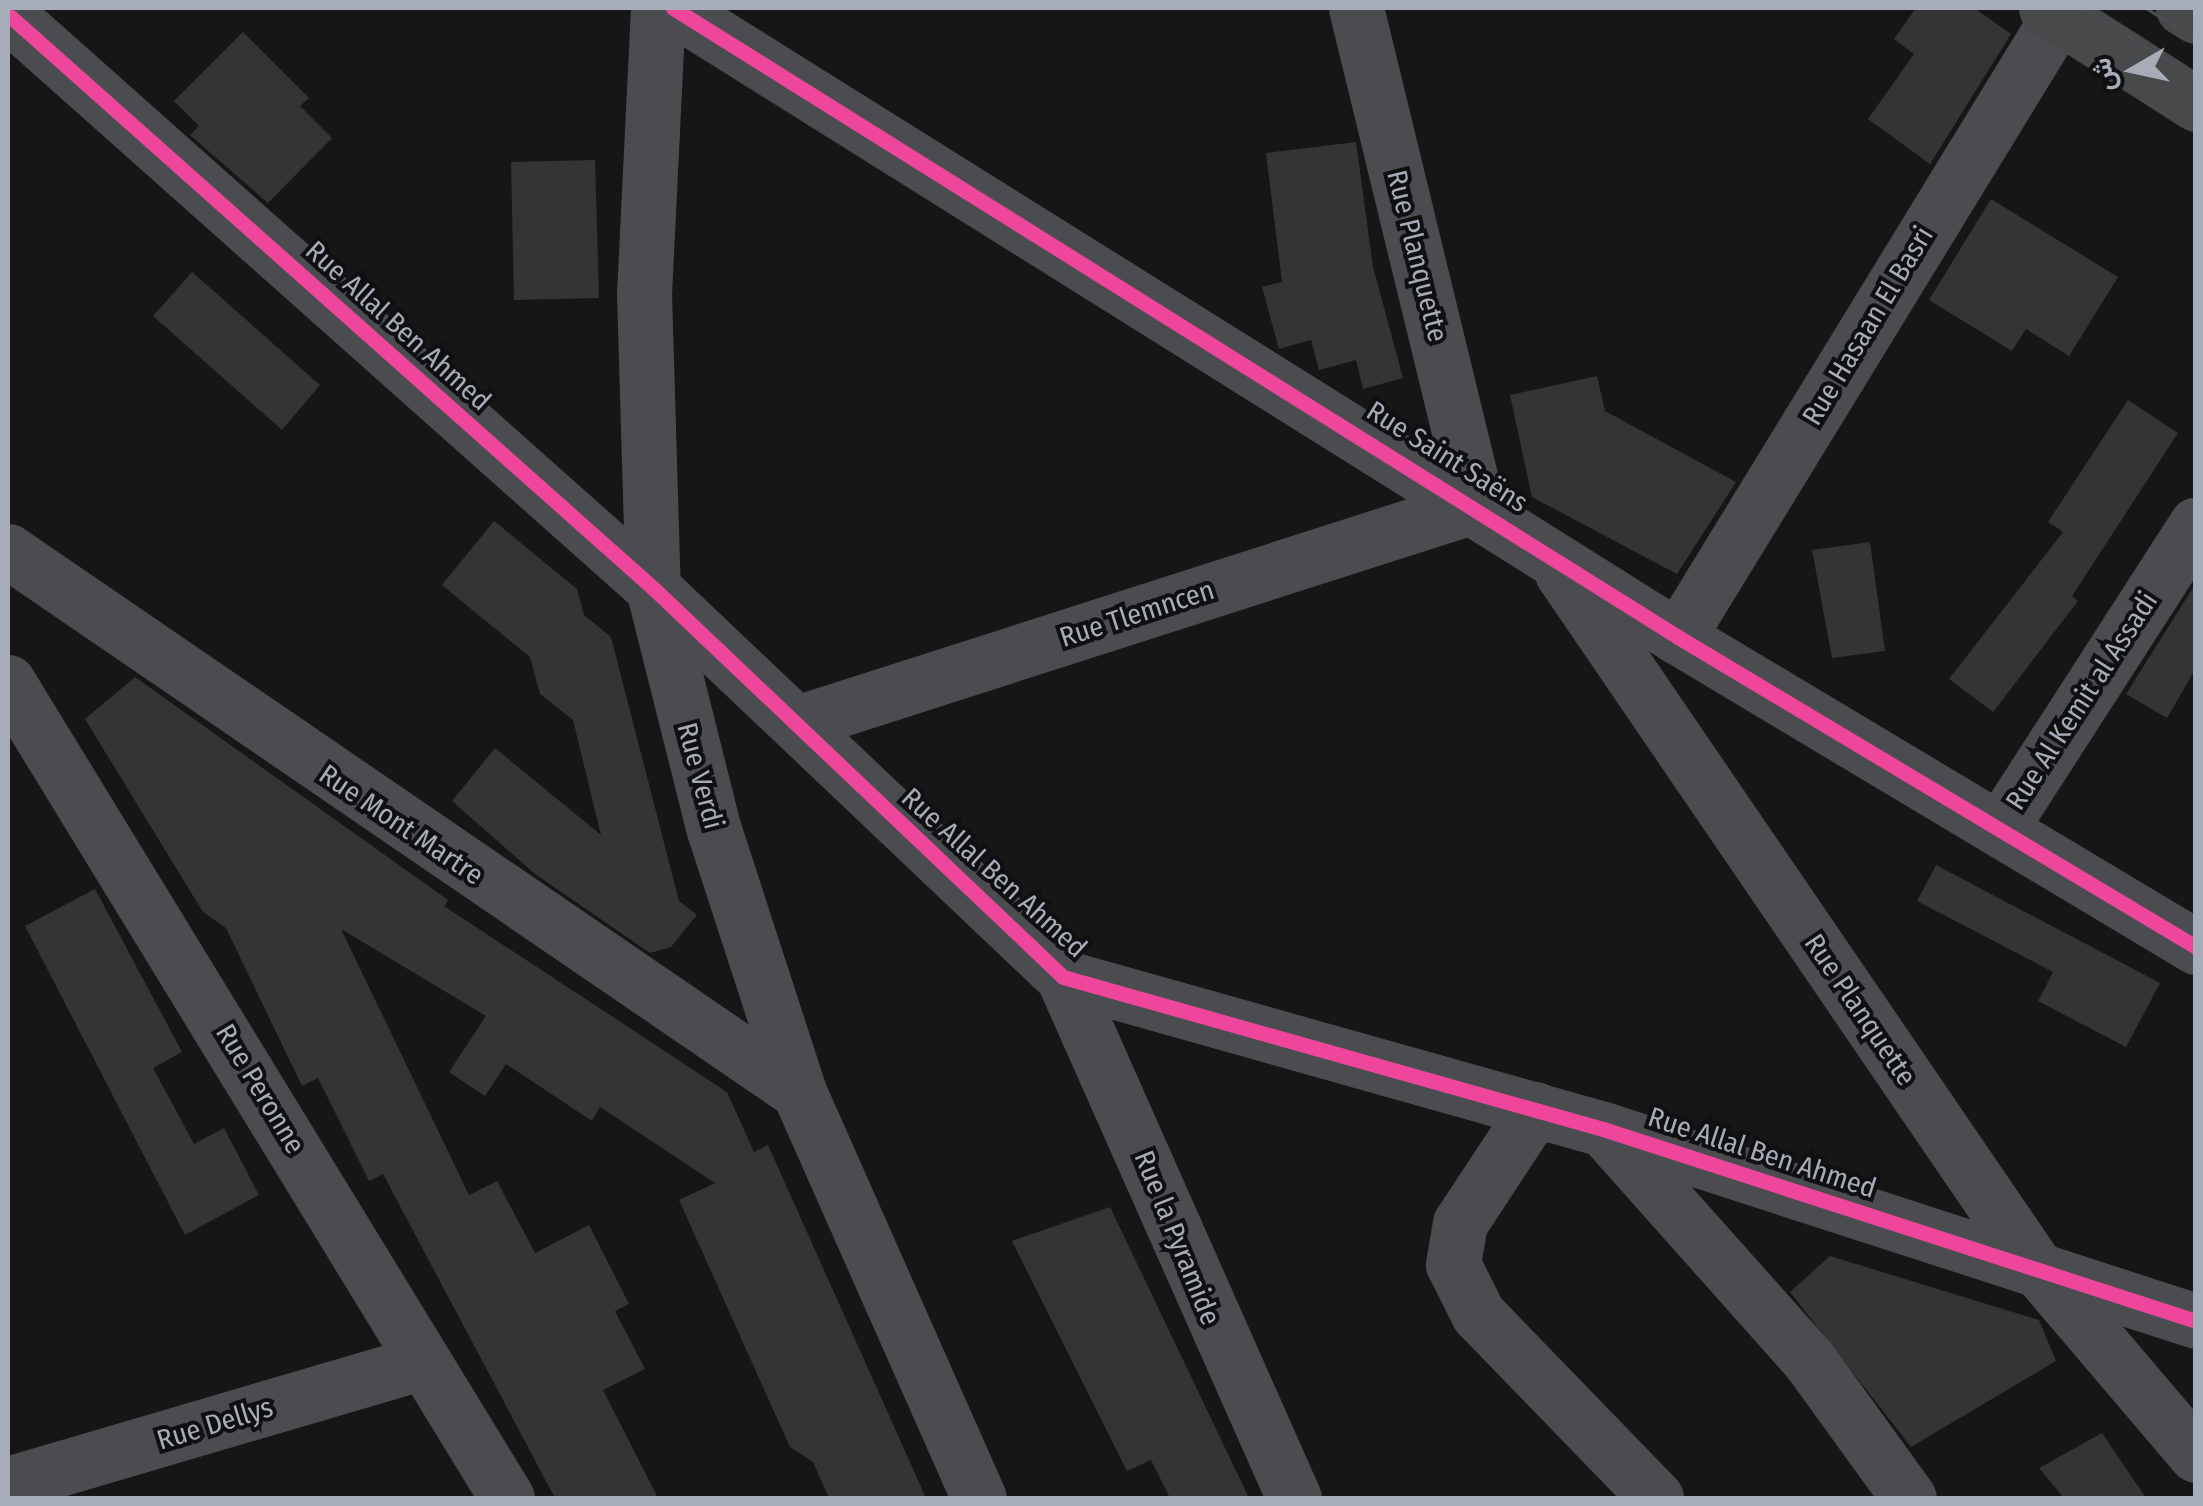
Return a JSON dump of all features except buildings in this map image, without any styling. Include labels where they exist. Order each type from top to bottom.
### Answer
[{"type":"main road","points":[[2183,8],[2196,16]]},
{"type":"main road","points":[[2052,12],[2196,104]]},
{"type":"street","name":"Rue Verdi","points":[[658,8],[644,293],[653,588],[714,830],[799,1092],[979,1498]]},
{"type":"street","name":"Rue Saint Saëns","points":[[674,8],[1478,505],[1678,637],[2001,826],[2196,947]]},
{"type":"street","name":"Rue Planquette","points":[[1356,8],[1478,505]]},
{"type":"street","name":"Rue Hasaan El Basri","points":[[1678,637],[2052,12]]},
{"type":"street","name":"Rue Allal Ben Ahmed","points":[[11,21],[653,588],[1063,978],[1603,1128],[2196,1321]]},
{"type":"street","name":"Rue Tlemncen","points":[[797,722],[1478,505]]},
{"type":"street","name":"Rue Al Kemit al Assadi","points":[[2001,826],[2196,524]]},
{"type":"street","name":"Rue Planquette","points":[[1546,550],[2036,1268],[2196,1455]]},
{"type":"street","name":"Rue Mont Martre","points":[[8,551],[799,1092]]},
{"type":"street","name":"Rue Peronne","points":[[8,682],[507,1498]]},
{"type":"street","name":"Rue la Pyramide","points":[[1063,978],[1294,1498]]},
{"type":"street","points":[[1536,1110],[1460,1223],[1453,1264],[1478,1314],[1656,1498]]},
{"type":"street","points":[[1603,1128],[1810,1360],[1908,1498]]},
{"type":"street","name":"Rue Dellys","points":[[19,1475],[422,1362]]},
{"type":"tram line","points":[[2083,8],[2196,77]]},
{"type":"tram line","points":[[2146,8],[2196,39]]},
{"type":"cycle path","points":[[673,8],[1678,637],[2196,947]]},
{"type":"cycle path","points":[[11,17],[653,588],[1063,977],[1603,1129],[2196,1321]]}]
